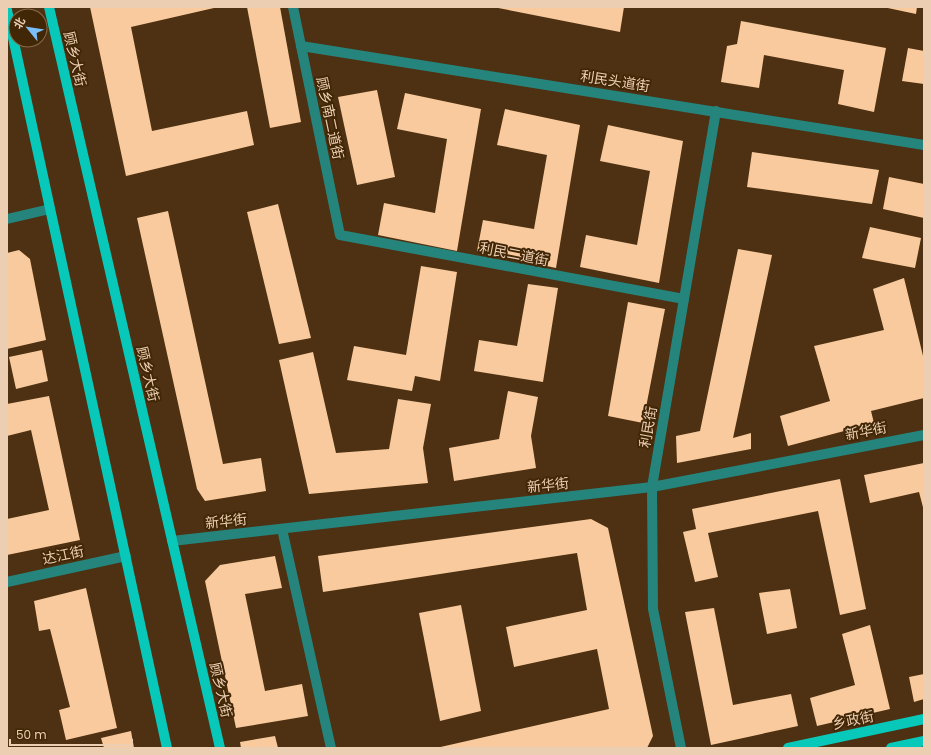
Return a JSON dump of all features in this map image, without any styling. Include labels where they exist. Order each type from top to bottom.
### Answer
[{"type":"main road","name":"顾乡大街","points":[[49,7],[220,748]]},
{"type":"main road","points":[[7,10],[167,748]]},
{"type":"main road","name":"乡政街","points":[[788,748],[924,719]]},
{"type":"main road","points":[[891,748],[924,741]]},
{"type":"street","name":"顾乡南二道街","points":[[292,7],[340,235]]},
{"type":"street","name":"利民头道街","points":[[301,46],[924,146]]},
{"type":"street","name":"利民街","points":[[681,748],[653,609],[652,487],[716,112]]},
{"type":"street","points":[[7,218],[50,209]]},
{"type":"street","name":"利民二道街","points":[[340,235],[684,299]]},
{"type":"street","name":"新华街","points":[[172,541],[652,487],[924,435]]},
{"type":"street","points":[[282,529],[331,748]]},
{"type":"street","name":"达江街","points":[[7,582],[126,556]]},
{"type":"building","points":[[90,7],[214,7],[131,27],[152,131],[247,111],[254,145],[126,176]]},
{"type":"building","points":[[247,7],[280,7],[301,122],[270,128]]},
{"type":"building","points":[[493,7],[624,7],[620,32]]},
{"type":"building","points":[[883,7],[917,7],[916,14]]},
{"type":"building","points":[[741,21],[886,48],[874,112],[838,104],[844,70],[764,55],[759,88],[721,82],[727,46],[737,44]]},
{"type":"building","points":[[908,48],[924,51],[924,84],[902,81]]},
{"type":"building","points":[[377,90],[395,177],[357,185],[338,97]]},
{"type":"building","points":[[405,93],[481,109],[457,251],[378,235],[384,203],[435,213],[447,139],[397,129]]},
{"type":"building","points":[[505,109],[580,125],[556,268],[477,251],[483,220],[534,229],[547,155],[497,145]]},
{"type":"building","points":[[608,125],[683,141],[659,283],[580,267],[586,235],[637,245],[650,171],[600,161]]},
{"type":"building","points":[[752,152],[879,170],[872,204],[747,187]]},
{"type":"building","points":[[889,177],[924,184],[924,218],[883,209]]},
{"type":"building","points":[[278,204],[311,338],[279,344],[247,212]]},
{"type":"building","points":[[168,211],[223,464],[261,458],[266,491],[205,501],[197,489],[137,218]]},
{"type":"building","points":[[870,227],[921,238],[915,268],[862,258]]},
{"type":"building","points":[[738,249],[772,255],[733,438],[751,433],[751,449],[677,463],[676,436],[700,431]]},
{"type":"building","points":[[19,250],[30,259],[46,340],[7,349],[7,253]]},
{"type":"building","points":[[421,266],[457,272],[440,381],[415,376],[412,391],[347,380],[354,346],[406,355]]},
{"type":"building","points":[[904,278],[924,360],[924,398],[871,411],[874,423],[788,446],[780,416],[830,401],[814,346],[884,330],[873,289]]},
{"type":"building","points":[[528,284],[558,288],[543,382],[474,371],[479,340],[517,346]]},
{"type":"building","points":[[628,302],[665,309],[643,423],[608,416]]},
{"type":"building","points":[[42,350],[48,381],[16,389],[9,357]]},
{"type":"building","points":[[313,352],[336,453],[389,449],[398,399],[431,404],[423,448],[428,483],[309,494],[279,360]]},
{"type":"building","points":[[508,391],[538,397],[531,436],[536,468],[454,481],[449,448],[499,439]]},
{"type":"building","points":[[49,396],[80,540],[7,555],[7,519],[49,510],[31,430],[7,436],[7,404]]},
{"type":"building","points":[[924,463],[924,511],[919,492],[870,503],[864,475]]},
{"type":"building","points":[[840,479],[866,609],[840,615],[818,511],[708,533],[718,577],[695,582],[683,532],[696,529],[692,509]]},
{"type":"building","points":[[591,519],[608,528],[653,736],[647,748],[436,748],[609,709],[597,649],[514,667],[506,627],[587,610],[577,553],[323,592],[318,556]]},
{"type":"building","points":[[275,556],[282,588],[245,594],[265,691],[302,684],[308,716],[236,728],[205,581],[220,565]]},
{"type":"building","points":[[86,588],[117,728],[66,740],[59,710],[70,707],[50,629],[39,631],[34,601]]},
{"type":"building","points":[[790,589],[797,628],[767,634],[759,593]]},
{"type":"building","points":[[461,605],[481,711],[440,721],[419,613]]},
{"type":"building","points":[[714,608],[733,705],[791,694],[798,726],[711,745],[685,612]]},
{"type":"building","points":[[870,625],[890,709],[817,726],[810,698],[855,685],[842,634]]},
{"type":"building","points":[[924,674],[924,699],[914,702],[909,677]]},
{"type":"building","points":[[131,731],[134,748],[104,748],[101,738]]},
{"type":"building","points":[[275,736],[278,748],[241,748],[240,742]]}]
